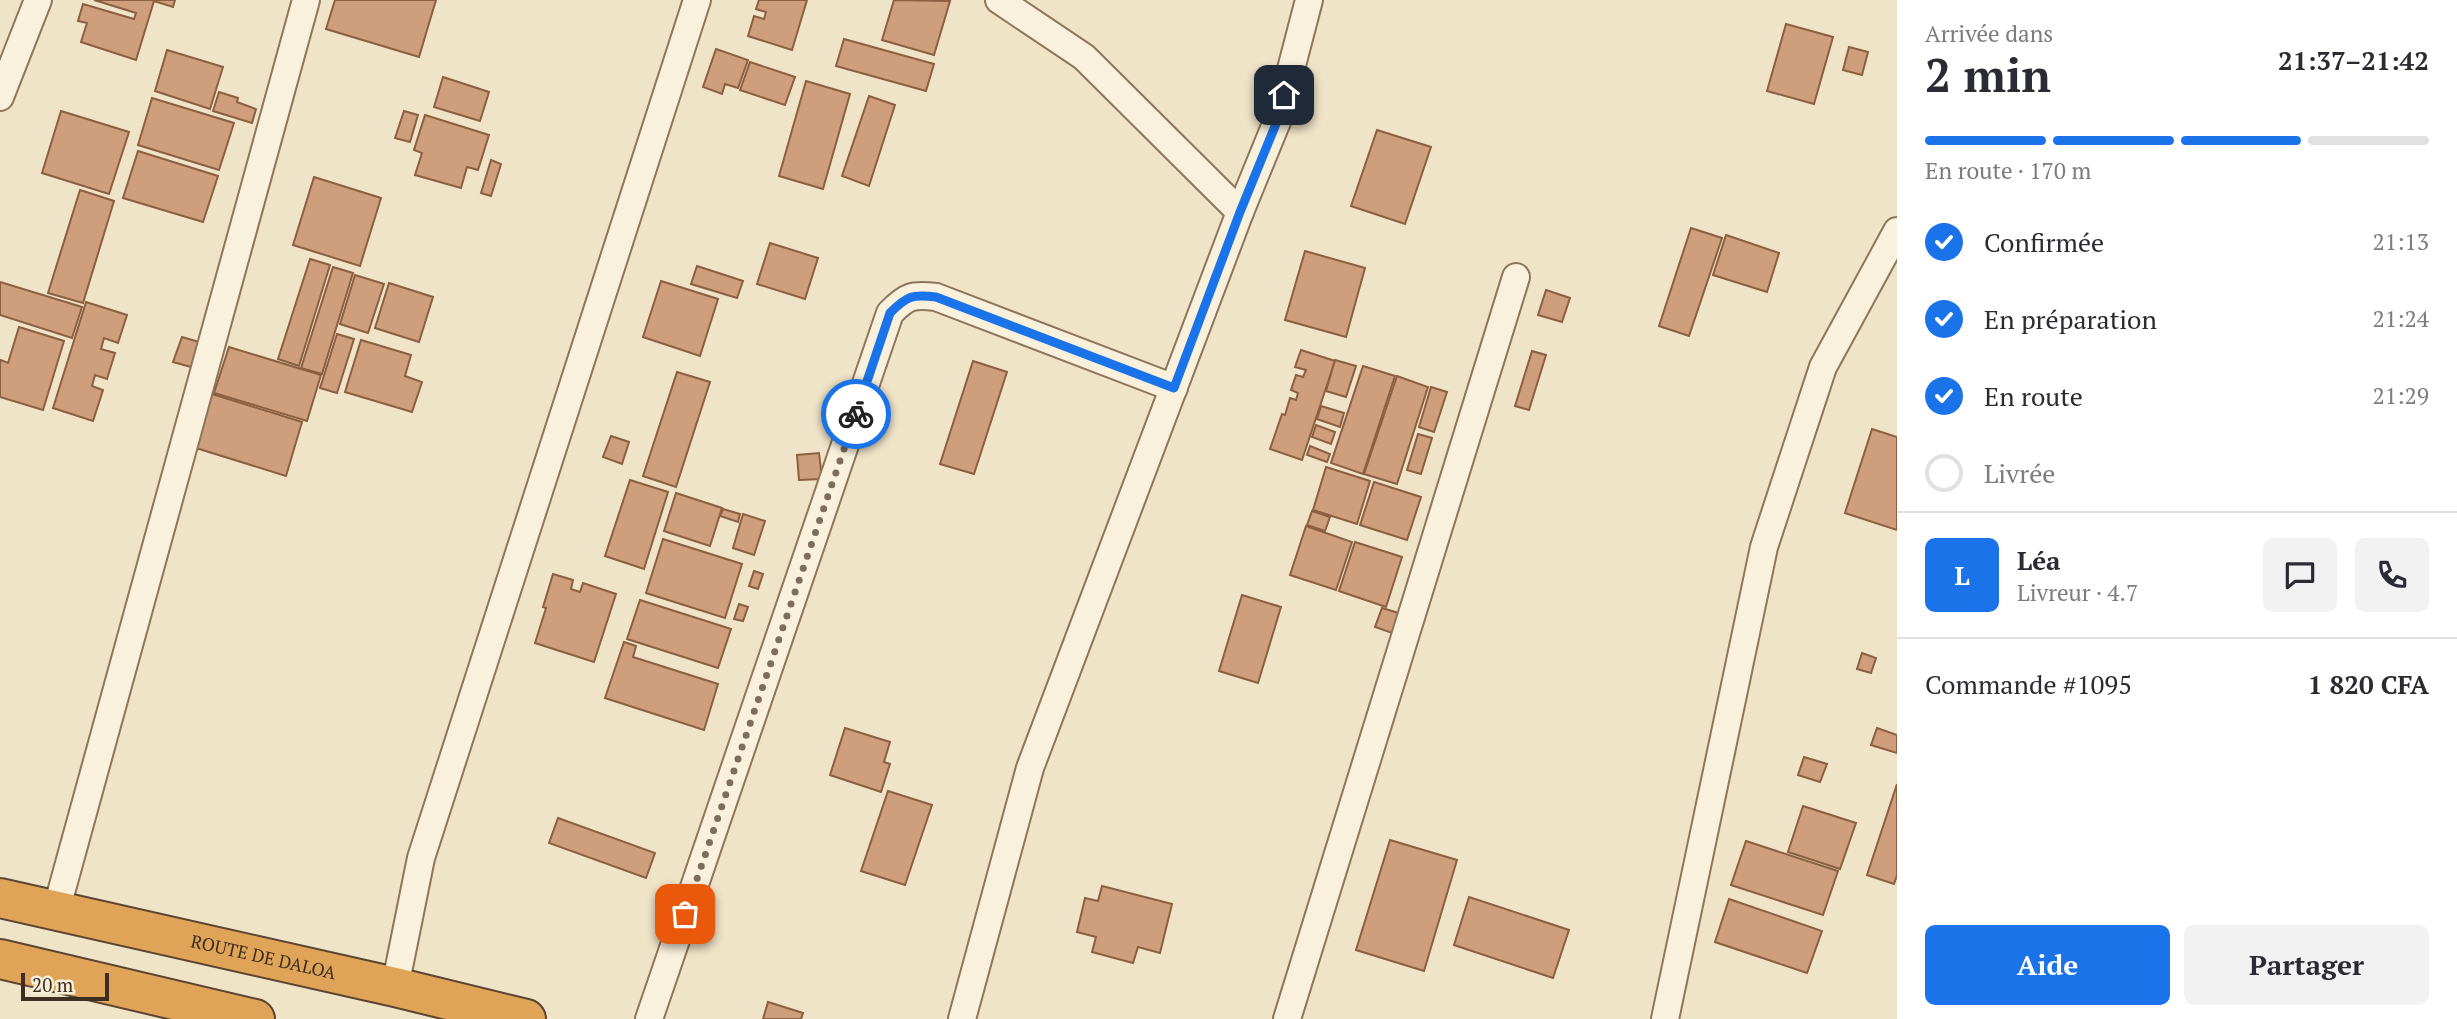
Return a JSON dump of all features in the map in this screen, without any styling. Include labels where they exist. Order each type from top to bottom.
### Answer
[{"type":"highway","name":"ROUTE DE DALOA","points":[[0,898],[526,1019]]},
{"type":"highway","points":[[0,959],[255,1019]]},
{"type":"street","points":[[0,97],[38,0]]},
{"type":"street","points":[[56,911],[306,0]]},
{"type":"street","points":[[395,987],[421,858],[697,0]]},
{"type":"street","points":[[999,0],[1084,57],[1240,212]]},
{"type":"street","points":[[962,1019],[1030,768],[1240,212],[1278,119],[1309,0]]},
{"type":"street","points":[[1665,1019],[1763,547],[1823,367],[1897,232]]},
{"type":"street","points":[[1287,1019],[1516,277]]},
{"type":"street","points":[[649,1019],[890,313],[902,300],[916,295],[936,297],[1174,388]]},
{"type":"building","points":[[94,0],[175,0],[173,7],[154,1],[136,60],[81,42],[87,23],[78,21],[83,4],[134,19],[136,13]]},
{"type":"building","points":[[335,0],[436,0],[419,57],[326,29]]},
{"type":"building","points":[[759,0],[807,0],[792,50],[748,36],[754,16],[764,19],[766,12],[756,9]]},
{"type":"building","points":[[894,0],[950,1],[934,55],[882,40]]},
{"type":"building","points":[[1786,24],[1833,37],[1814,104],[1767,91]]},
{"type":"building","points":[[844,39],[934,64],[926,91],[836,66]]},
{"type":"building","points":[[1849,47],[1868,52],[1862,75],[1843,70]]},
{"type":"building","points":[[716,49],[748,60],[738,88],[725,84],[722,94],[703,87]]},
{"type":"building","points":[[167,50],[223,67],[210,109],[155,91]]},
{"type":"building","points":[[750,62],[795,77],[785,105],[740,90]]},
{"type":"building","points":[[443,77],[489,92],[480,121],[434,107]]},
{"type":"building","points":[[806,81],[850,94],[823,189],[779,176]]},
{"type":"building","points":[[219,92],[238,98],[237,102],[256,109],[252,123],[213,111]]},
{"type":"building","points":[[869,96],[895,105],[869,186],[842,176]]},
{"type":"building","points":[[152,98],[234,123],[219,170],[138,145]]},
{"type":"building","points":[[61,111],[129,132],[109,194],[42,173]]},
{"type":"building","points":[[404,111],[418,115],[410,142],[395,138]]},
{"type":"building","points":[[425,115],[489,135],[478,170],[467,167],[461,188],[415,175],[422,153],[414,150]]},
{"type":"building","points":[[1377,130],[1431,147],[1405,224],[1351,206]]},
{"type":"building","points":[[138,151],[218,176],[203,222],[123,198]]},
{"type":"building","points":[[491,160],[501,164],[491,196],[481,193]]},
{"type":"building","points":[[314,177],[381,198],[360,266],[293,245]]},
{"type":"building","points":[[80,190],[114,201],[83,303],[48,293]]},
{"type":"building","points":[[1691,228],[1722,238],[1689,336],[1659,326]]},
{"type":"building","points":[[1726,235],[1779,253],[1767,292],[1713,275]]},
{"type":"building","points":[[770,243],[818,258],[805,299],[757,284]]},
{"type":"building","points":[[1305,251],[1365,268],[1346,337],[1285,320]]},
{"type":"building","points":[[310,259],[330,265],[299,366],[278,359]]},
{"type":"building","points":[[697,266],[743,281],[737,298],[691,284]]},
{"type":"building","points":[[333,267],[353,273],[322,374],[301,368]]},
{"type":"building","points":[[355,275],[384,284],[368,333],[340,324]]},
{"type":"building","points":[[661,281],[718,299],[700,356],[643,337]]},
{"type":"building","points":[[0,282],[82,307],[72,338],[0,315]]},
{"type":"building","points":[[389,283],[433,297],[419,342],[375,328]]},
{"type":"building","points":[[1546,290],[1570,298],[1562,322],[1538,315]]},
{"type":"building","points":[[86,302],[127,315],[118,343],[104,338],[101,349],[115,353],[107,379],[95,375],[92,386],[103,390],[93,421],[53,408]]},
{"type":"building","points":[[19,327],[64,341],[43,410],[0,397],[0,363],[1,360],[8,363]]},
{"type":"building","points":[[337,334],[354,339],[337,393],[320,388]]},
{"type":"building","points":[[182,337],[199,342],[191,367],[173,362]]},
{"type":"building","points":[[361,340],[411,355],[405,376],[422,382],[412,412],[345,392]]},
{"type":"building","points":[[229,347],[321,375],[307,421],[214,393]]},
{"type":"building","points":[[1301,350],[1335,361],[1302,460],[1270,449],[1290,398],[1296,400],[1298,393],[1291,390],[1296,375],[1303,377],[1306,370],[1295,367]]},
{"type":"building","points":[[1532,351],[1546,355],[1529,410],[1515,406]]},
{"type":"building","points":[[1335,360],[1356,366],[1346,397],[1326,391]]},
{"type":"building","points":[[973,361],[1007,372],[974,474],[940,464]]},
{"type":"building","points":[[1363,366],[1395,376],[1363,474],[1331,463]]},
{"type":"building","points":[[677,372],[710,382],[676,487],[643,476]]},
{"type":"building","points":[[1397,376],[1428,387],[1397,484],[1364,474]]},
{"type":"building","points":[[1431,387],[1447,392],[1434,432],[1419,427]]},
{"type":"building","points":[[212,394],[302,422],[286,476],[196,448]]},
{"type":"building","points":[[1321,406],[1344,413],[1340,427],[1317,419]]},
{"type":"building","points":[[1316,425],[1335,432],[1331,444],[1312,437]]},
{"type":"building","points":[[1872,429],[1897,437],[1897,530],[1845,513]]},
{"type":"building","points":[[1418,434],[1432,438],[1421,474],[1407,470]]},
{"type":"building","points":[[611,436],[629,442],[622,464],[603,457]]},
{"type":"building","points":[[1310,446],[1330,454],[1327,462],[1307,455]]},
{"type":"building","points":[[819,453],[822,479],[799,480],[797,455]]},
{"type":"building","points":[[1326,467],[1370,481],[1357,524],[1313,510]]},
{"type":"building","points":[[630,480],[668,492],[644,569],[605,556]]},
{"type":"building","points":[[1374,482],[1421,497],[1407,540],[1360,525]]},
{"type":"building","points":[[676,493],[722,508],[710,546],[664,531]]},
{"type":"building","points":[[723,509],[740,514],[738,522],[720,516]]},
{"type":"building","points":[[1312,511],[1330,517],[1325,531],[1307,525]]},
{"type":"building","points":[[743,514],[765,521],[754,555],[733,548]]},
{"type":"building","points":[[1306,526],[1352,542],[1336,590],[1290,575]]},
{"type":"building","points":[[663,539],[742,564],[725,618],[646,593]]},
{"type":"building","points":[[1355,542],[1402,557],[1386,607],[1339,591]]},
{"type":"building","points":[[754,571],[763,574],[758,589],[749,586]]},
{"type":"building","points":[[553,574],[573,580],[571,589],[580,592],[583,583],[616,594],[594,662],[535,643]]},
{"type":"building","points":[[1242,595],[1281,607],[1258,683],[1219,671]]},
{"type":"building","points":[[640,600],[731,629],[718,668],[627,639]]},
{"type":"building","points":[[739,604],[748,607],[743,621],[734,619]]},
{"type":"building","points":[[1382,608],[1402,614],[1395,634],[1375,627]]},
{"type":"building","points":[[624,642],[636,646],[633,657],[718,684],[704,730],[605,698]]},
{"type":"building","points":[[1862,653],[1876,658],[1871,673],[1857,669]]},
{"type":"building","points":[[845,728],[890,742],[884,762],[890,764],[881,792],[830,775]]},
{"type":"building","points":[[1877,728],[1897,735],[1897,753],[1871,745]]},
{"type":"building","points":[[1804,757],[1827,764],[1820,782],[1798,775]]},
{"type":"building","points":[[1897,784],[1897,875],[1894,884],[1867,875]]},
{"type":"building","points":[[888,791],[932,805],[905,885],[861,871]]},
{"type":"building","points":[[1803,806],[1856,823],[1840,869],[1788,852]]},
{"type":"building","points":[[558,818],[655,853],[646,878],[549,843]]},
{"type":"building","points":[[1390,840],[1457,860],[1424,971],[1356,950]]},
{"type":"building","points":[[1746,841],[1838,871],[1823,915],[1731,885]]},
{"type":"building","points":[[1102,886],[1172,904],[1160,953],[1138,947],[1133,963],[1092,952],[1096,937],[1077,932],[1085,898],[1098,901]]},
{"type":"building","points":[[1469,897],[1569,930],[1553,978],[1454,945]]},
{"type":"building","points":[[1729,899],[1822,931],[1807,973],[1715,942]]},
{"type":"building","points":[[768,1002],[803,1013],[801,1019],[763,1019]]},
{"type":"way so far","points":[[685,914],[856,414]]},
{"type":"route","points":[[856,414],[890,313],[902,300],[916,295],[936,297],[1174,388],[1278,119],[1284,95]]}]
